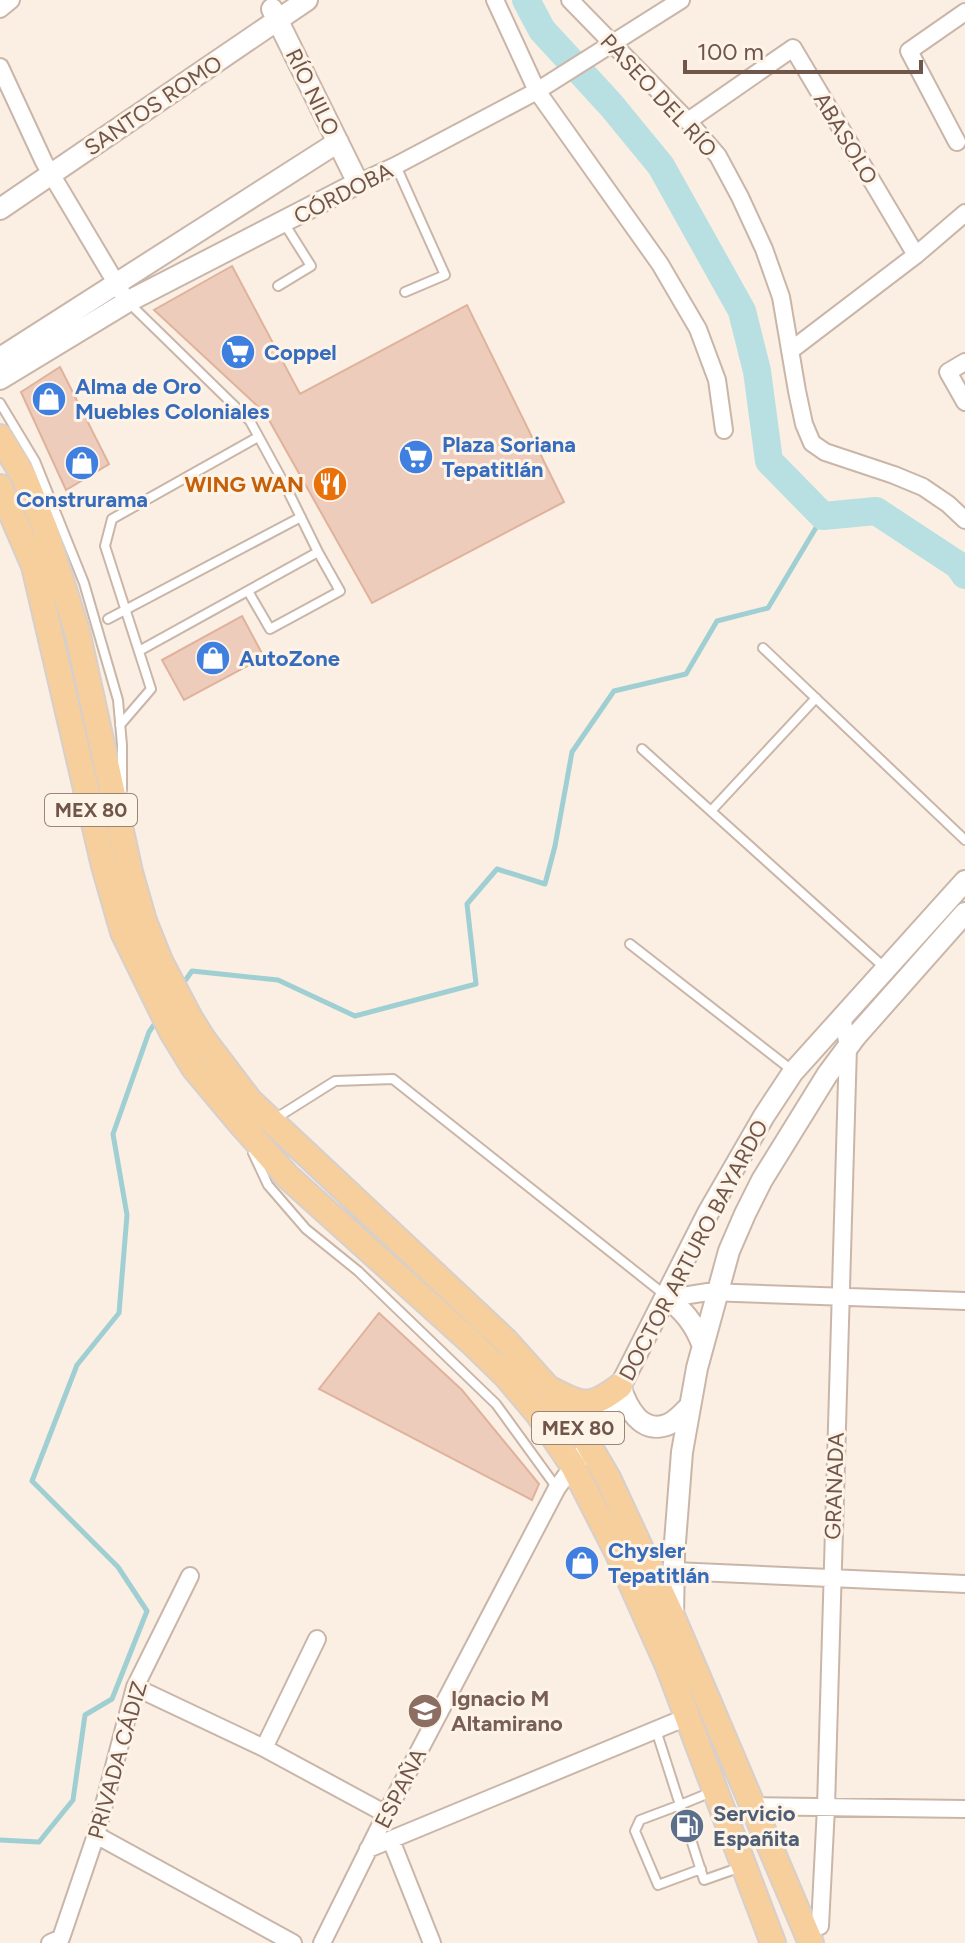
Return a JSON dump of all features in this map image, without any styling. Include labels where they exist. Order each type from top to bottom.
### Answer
[{"type":"main road","name":"MEX 80","points":[[0,437],[24,477],[45,529],[77,631],[130,872],[144,921],[152,969]]},
{"type":"main road","name":"MEX 80","points":[[0,487],[34,566],[104,866],[123,932],[152,969],[181,1025],[194,1068],[288,1177],[506,1376],[538,1414],[573,1466],[618,1554],[668,1666],[774,1937]]},
{"type":"main road","name":"MEX 80","points":[[181,1025],[203,1039],[250,1101],[506,1341],[549,1389],[590,1446],[673,1618],[790,1896],[815,1934]]},
{"type":"main road","points":[[549,1389],[572,1400],[592,1403],[620,1386]]},
{"type":"main road","points":[[715,1790],[734,1808],[790,1896]]},
{"type":"street","points":[[0,9],[11,0]]},
{"type":"street","name":"SANTOS ROMO","points":[[0,209],[48,168],[276,7],[307,0]]},
{"type":"street","points":[[495,0],[543,88],[660,264],[698,329],[717,380],[724,430]]},
{"type":"street","name":"PASEO DEL RÍO","points":[[570,0],[607,47],[688,121],[718,156],[764,249],[781,297],[804,424],[812,443],[825,452],[923,487],[965,520]]},
{"type":"street","name":"CÓRDOBA","points":[[0,379],[127,302],[543,88],[681,0]]},
{"type":"street","name":"RÍO NILO","points":[[276,7],[358,183]]},
{"type":"street","points":[[957,142],[909,51],[965,12]]},
{"type":"street","name":"ABASOLO","points":[[688,121],[793,48],[916,255]]},
{"type":"street","points":[[0,67],[48,168],[127,302]]},
{"type":"street","name":"CÓRDOBA","points":[[0,358],[338,142]]},
{"type":"street","name":"SANTOS ROMO","points":[[0,192],[48,168]]},
{"type":"street","points":[[790,351],[916,255],[965,213]]},
{"type":"street","points":[[965,362],[948,372],[965,402]]},
{"type":"street","name":"DOCTOR ARTURO BAYARDO","points":[[573,1466],[590,1446],[734,1166],[793,1072],[965,881]]},
{"type":"street","points":[[673,1618],[681,1466],[689,1407],[729,1251],[762,1180],[827,1075],[848,1046],[965,913]]},
{"type":"street","name":"GRANADA","points":[[815,1934],[826,1807],[848,1046],[842,1017]]},
{"type":"street","points":[[666,1296],[717,1292],[965,1301]]},
{"type":"street","points":[[666,1296],[689,1317],[703,1346]]},
{"type":"street","points":[[620,1386],[633,1414],[649,1425],[669,1424],[689,1407]]},
{"type":"street","name":"ESPAÑA","points":[[322,1943],[557,1488],[573,1466]]},
{"type":"street","points":[[674,1571],[965,1584]]},
{"type":"street","name":"PRIVADA CÁDIZ","points":[[61,1941],[96,1835],[135,1687],[190,1576]]},
{"type":"street","points":[[264,1748],[317,1639]]},
{"type":"street","points":[[135,1687],[264,1748],[386,1814]]},
{"type":"street","points":[[368,1849],[687,1717]]},
{"type":"street","points":[[753,1806],[965,1809]]},
{"type":"street","points":[[96,1835],[293,1943]]},
{"type":"street","points":[[391,1840],[432,1943]]},
{"type":"lane","points":[[395,166],[445,275],[405,292]]},
{"type":"lane","points":[[278,286],[311,266],[284,222]]},
{"type":"lane","points":[[127,302],[250,421],[340,591],[270,629],[248,591]]},
{"type":"lane","points":[[0,403],[35,461],[61,525],[84,583],[118,700],[122,745],[122,835]]},
{"type":"lane","points":[[120,725],[151,689],[105,546],[112,519],[258,437]]},
{"type":"lane","points":[[24,477],[61,525]]},
{"type":"lane","points":[[108,619],[301,517]]},
{"type":"lane","points":[[139,651],[318,552]]},
{"type":"lane","points":[[763,648],[965,840]]},
{"type":"lane","points":[[711,811],[816,698]]},
{"type":"lane","points":[[642,749],[885,968]]},
{"type":"lane","points":[[630,944],[793,1072]]},
{"type":"lane","points":[[271,1121],[335,1081],[393,1079],[666,1296]]},
{"type":"lane","points":[[240,1123],[268,1185],[306,1229],[358,1271],[496,1404],[557,1488]]},
{"type":"lane","points":[[656,1730],[704,1880],[744,1866]]},
{"type":"lane","points":[[701,1869],[658,1885],[635,1831],[640,1820],[715,1790]]},
{"type":"building","name":"Plaza Soriana Tepatitlán","points":[[232,266],[300,394],[467,305],[564,502],[372,603],[265,413],[154,310]]},
{"type":"building","points":[[60,367],[109,464],[66,490],[21,392]]},
{"type":"building","name":"AutoZone","points":[[242,616],[264,657],[184,700],[162,660]]},
{"type":"building","points":[[379,1313],[462,1390],[539,1484],[532,1500],[319,1389]]},
{"type":"waterway","points":[[526,0],[542,30],[611,105],[661,166],[742,311],[757,371],[769,461],[823,516],[876,511],[958,565],[965,575]]},
{"type":"waterway","points":[[182,985],[192,971],[278,980],[355,1016],[476,984],[467,904],[497,869],[545,884],[572,752],[614,691],[686,674],[717,621],[768,608],[823,516]]},
{"type":"waterway","points":[[0,1840],[39,1842],[73,1800],[85,1715],[112,1699],[147,1611],[118,1567],[32,1481],[77,1365],[119,1313],[127,1215],[113,1134],[149,1032],[158,1019]]},
{"type":"place","name":"Coppel","points":[[238,352]]},
{"type":"place","name":"Alma de Oro Muebles Coloniales","points":[[49,399]]},
{"type":"place","name":"Plaza Soriana Tepatitlán","points":[[416,457]]},
{"type":"place","name":"Construrama","points":[[82,463]]},
{"type":"place","name":"WING WAN","points":[[330,484]]},
{"type":"place","name":"AutoZone","points":[[213,658]]},
{"type":"place","name":"Chysler Tepatitlán","points":[[582,1563]]},
{"type":"place","name":"Ignacio M Altamirano","points":[[425,1711]]},
{"type":"place","name":"Servicio Españita","points":[[687,1826]]}]
